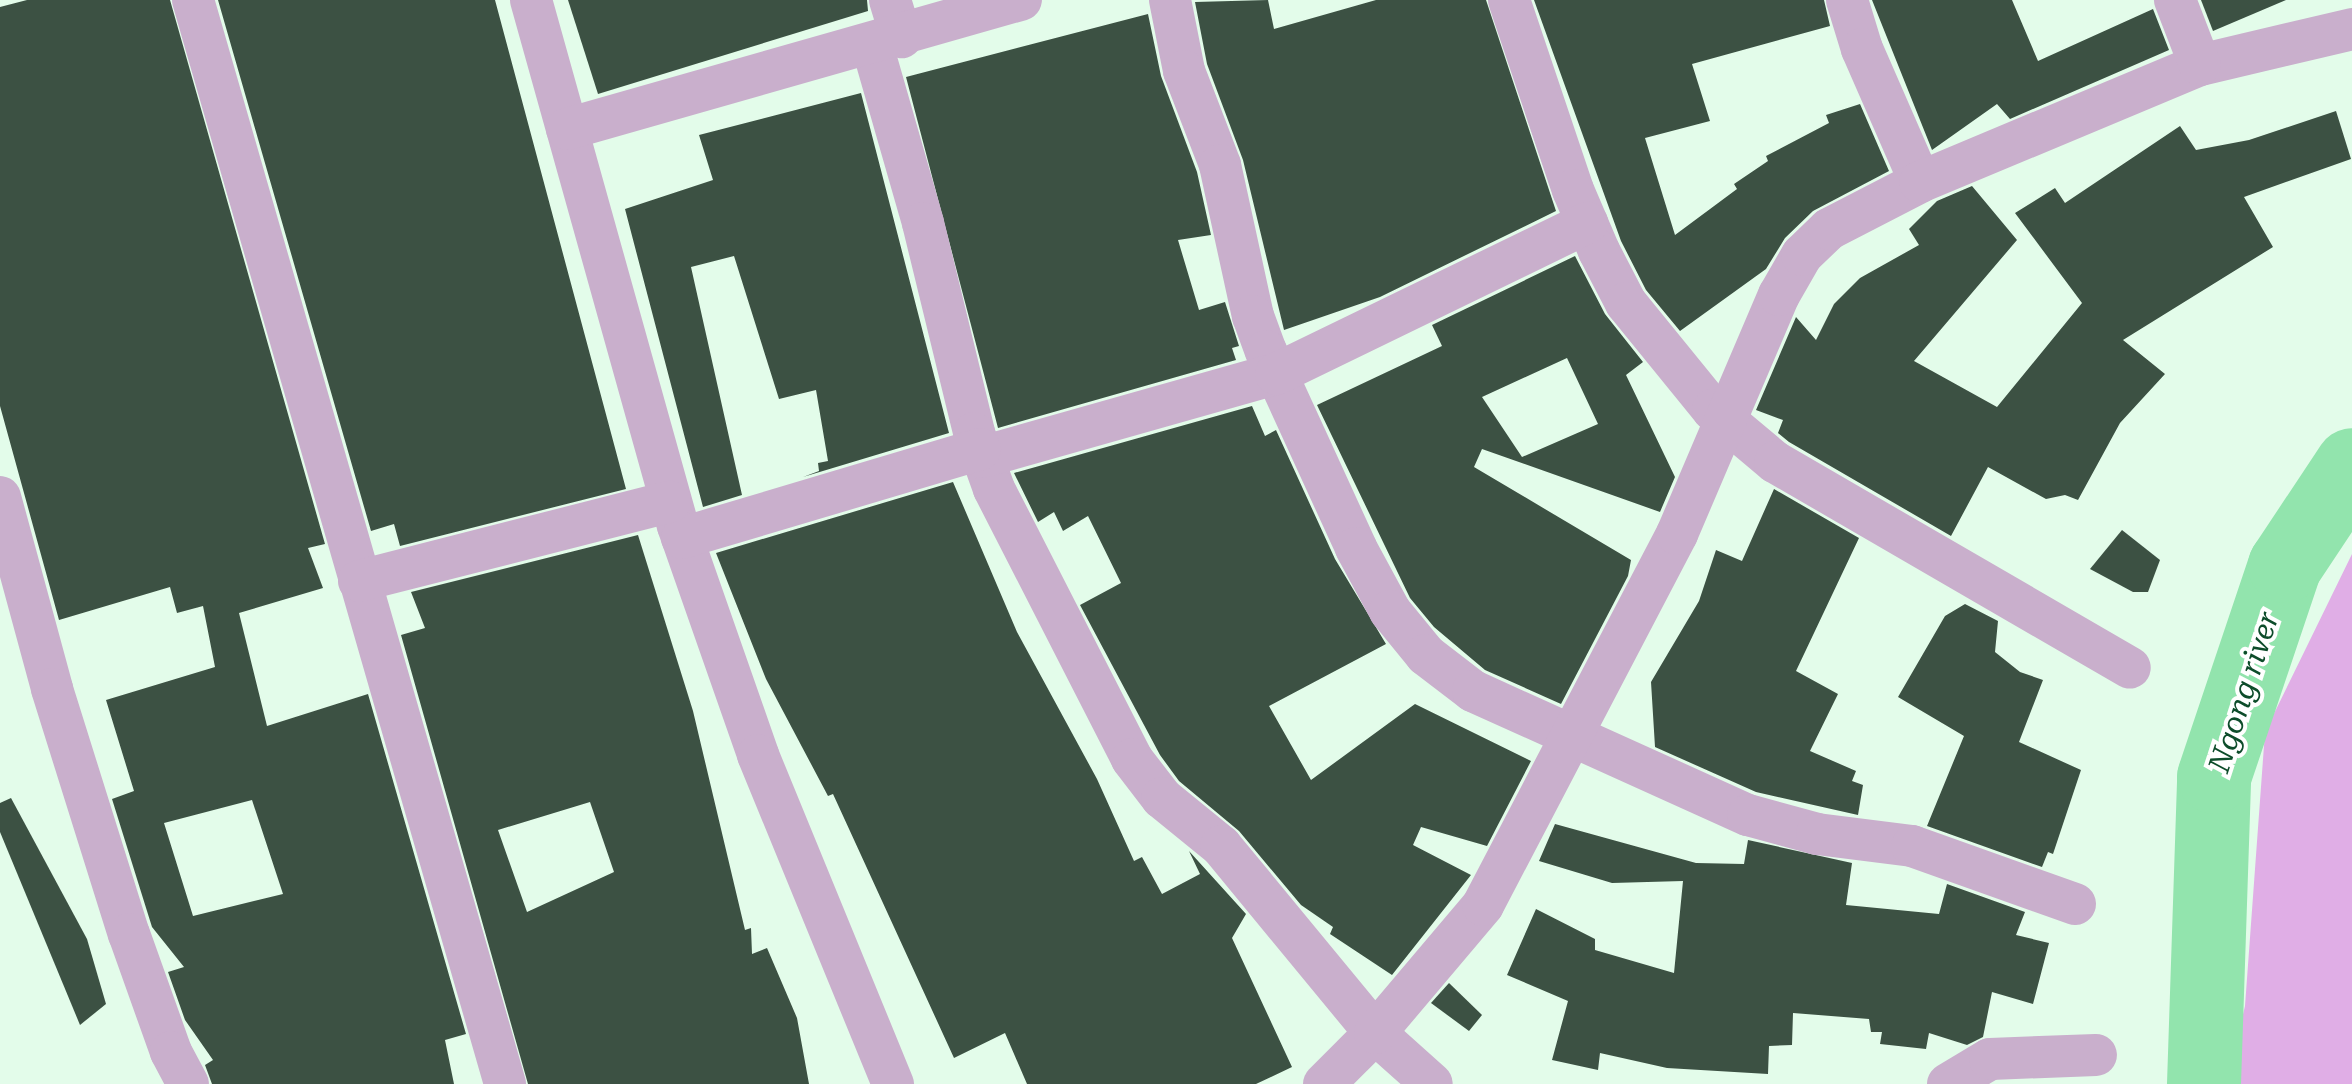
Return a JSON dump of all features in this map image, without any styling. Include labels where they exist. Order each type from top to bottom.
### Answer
[{"type":"street","points":[[193,0],[505,1084]]},
{"type":"street","points":[[531,0],[676,520],[758,755],[893,1084]]},
{"type":"street","points":[[567,129],[888,28],[1021,0]]},
{"type":"street","points":[[1170,0],[1184,71],[1220,165],[1253,316],[1276,374],[1356,548],[1408,633],[1426,655],[1473,691],[1748,815],[1817,834],[1912,846],[2075,904]]},
{"type":"street","points":[[1509,0],[1587,223],[1626,303],[1728,422],[1775,462],[2130,668]]},
{"type":"street","points":[[1847,0],[1862,49],[1920,182]]},
{"type":"street","points":[[2175,0],[2200,65]]},
{"type":"street","points":[[888,28],[923,223],[981,453],[994,489],[1132,759],[1162,798],[1221,846],[1375,1033],[1432,1084]]},
{"type":"street","points":[[1324,1084],[1375,1033],[1483,905],[1677,534],[1728,422],[1779,295],[1802,255],[1829,229],[1920,182],[2200,65],[2352,29]]},
{"type":"street","points":[[359,581],[676,520],[981,453],[1276,374],[1587,223]]},
{"type":"street","points":[[0,497],[52,689],[129,934],[171,1052],[188,1084]]},
{"type":"street","points":[[1948,1084],[1990,1059],[2096,1055]]},
{"type":"shaded area","points":[[2352,554],[2352,1084],[2226,1084],[2245,1006],[2265,732]]},
{"type":"building","points":[[27,0],[170,0],[325,544],[308,548],[323,588],[239,613],[267,726],[368,694],[466,1034],[445,1040],[454,1084],[212,1084],[205,1065],[213,1060],[185,1020],[168,972],[184,967],[152,927],[112,799],[134,791],[106,700],[215,667],[203,606],[177,613],[170,587],[59,620],[0,406],[0,7]],"holes":[[[252,800],[283,894],[193,916],[164,823]]]},
{"type":"building","points":[[218,0],[495,0],[626,489],[400,546],[394,524],[371,531]]},
{"type":"building","points":[[568,0],[867,0],[868,11],[598,94]]},
{"type":"building","points":[[1268,0],[1274,29],[1376,0],[1486,0],[1556,211],[1380,297],[1284,330],[1243,160],[1207,64],[1195,2]]},
{"type":"building","points":[[1534,0],[1824,0],[1830,26],[1692,64],[1710,121],[1645,138],[1675,235],[1737,189],[1734,184],[1768,161],[1766,156],[1829,123],[1826,115],[1860,104],[1889,171],[1813,211],[1785,238],[1766,269],[1680,331],[1646,290],[1621,241]]},
{"type":"building","points":[[1872,0],[2012,0],[2038,61],[2153,9],[2169,50],[2010,119],[1997,104],[1932,150]]},
{"type":"building","points":[[2201,0],[2286,0],[2213,31]]},
{"type":"building","points":[[1148,14],[1161,76],[1197,172],[1211,235],[1178,240],[1199,310],[1225,302],[1239,346],[1232,348],[1236,360],[998,428],[906,77]]},
{"type":"building","points":[[861,93],[949,433],[803,477],[819,471],[818,463],[828,461],[816,390],[779,399],[734,256],[691,267],[742,495],[703,507],[625,209],[713,180],[699,135]]},
{"type":"building","points":[[2336,111],[2351,159],[2244,197],[2273,247],[2123,340],[2165,374],[2120,423],[2078,500],[2065,495],[2046,499],[1988,467],[1951,536],[1789,442],[1778,433],[1783,420],[1756,410],[1796,317],[1816,340],[1834,304],[1860,278],[1919,245],[1909,229],[1937,201],[1972,186],[2017,240],[1914,361],[1997,407],[2082,303],[2015,213],[2055,188],[2065,203],[2180,126],[2196,150],[2249,140]]},
{"type":"building","points":[[1575,256],[1605,314],[1643,362],[1626,375],[1675,477],[1660,512],[1482,449],[1474,467],[1631,560],[1628,576],[1561,704],[1485,670],[1434,627],[1410,598],[1317,405],[1442,346],[1432,325]],"holes":[[[1567,358],[1598,424],[1522,457],[1482,397]]]},
{"type":"building","points":[[1252,406],[1265,436],[1276,430],[1335,559],[1386,644],[1269,706],[1311,780],[1415,704],[1531,761],[1487,846],[1421,827],[1413,845],[1471,875],[1392,975],[1330,934],[1333,927],[1301,905],[1239,831],[1179,781],[1160,755],[1080,605],[1121,583],[1088,516],[1063,531],[1054,512],[1038,522],[1014,473]]},
{"type":"building","points":[[953,482],[1017,632],[1097,779],[1134,861],[1142,857],[1162,894],[1200,874],[1189,851],[1246,914],[1232,938],[1292,1067],[1256,1084],[1027,1084],[1005,1033],[954,1058],[833,794],[828,796],[766,679],[716,553]]},
{"type":"building","points":[[1774,489],[1859,538],[1796,671],[1838,694],[1810,751],[1856,771],[1852,781],[1863,785],[1858,815],[1756,792],[1655,747],[1651,682],[1699,601],[1716,550],[1742,561]]},
{"type":"building","points":[[2122,530],[2160,560],[2148,592],[2133,592],[2090,569]]},
{"type":"building","points":[[638,535],[693,711],[745,930],[751,928],[752,954],[767,948],[797,1018],[809,1084],[528,1084],[401,635],[425,628],[411,592]],"holes":[[[590,802],[614,872],[527,912],[498,830]]]},
{"type":"building","points":[[1965,604],[1998,621],[1995,652],[2020,672],[2043,680],[2019,742],[2081,770],[2053,854],[2048,852],[2042,867],[1927,826],[1964,736],[1898,697],[1945,616]]},
{"type":"building","points":[[11,798],[87,939],[106,1004],[80,1025],[0,832],[0,803]]},
{"type":"building","points":[[1555,824],[1696,863],[1744,864],[1748,840],[1852,863],[1846,905],[1939,914],[1947,884],[2025,912],[2016,935],[2049,943],[2033,1004],[1992,992],[1983,1037],[1967,1045],[1929,1033],[1926,1049],[1880,1044],[1882,1032],[1871,1032],[1869,1019],[1793,1013],[1792,1045],[1769,1046],[1768,1074],[1667,1068],[1600,1053],[1598,1070],[1552,1060],[1568,1001],[1507,975],[1536,909],[1595,939],[1595,950],[1674,973],[1683,881],[1612,883],[1539,861]]},
{"type":"building","points":[[1449,983],[1482,1015],[1469,1031],[1431,1003]]},
{"type":"waterway","name":"Ngong river","points":[[2204,1084],[2214,777],[2285,566],[2352,465]]}]
